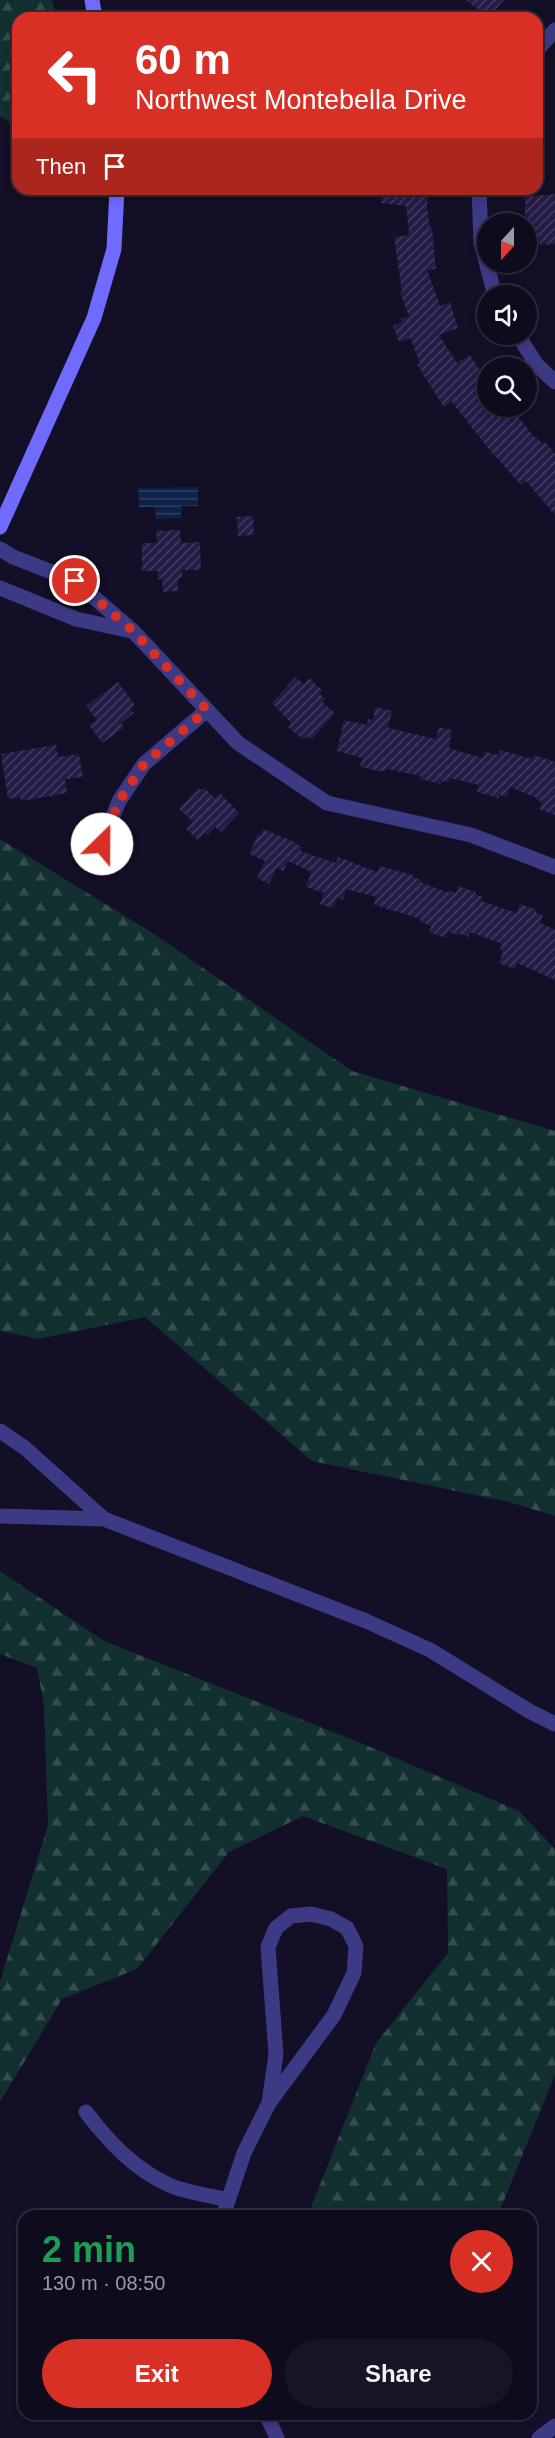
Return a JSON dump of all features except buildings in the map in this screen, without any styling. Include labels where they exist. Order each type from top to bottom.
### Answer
[{"type":"street","points":[[543,43],[555,30]]},
{"type":"street","points":[[0,527],[94,318],[114,249],[117,195]]},
{"type":"street","points":[[479,195],[481,242],[492,285]]},
{"type":"street","points":[[524,345],[537,364],[555,382]]},
{"type":"street","points":[[0,549],[13,557],[75,581],[133,631],[238,743],[327,803],[471,835],[555,867]]},
{"type":"street","points":[[0,588],[76,619],[133,631]]},
{"type":"street","points":[[102,844],[119,801],[144,764],[207,710]]},
{"type":"street","points":[[0,1431],[25,1448],[104,1519]]},
{"type":"street","points":[[0,1516],[104,1519],[366,1621],[430,1650],[555,1725]]},
{"type":"street","points":[[225,2210],[244,2153],[269,2103],[334,2015],[354,1973],[356,1946],[347,1928],[331,1919],[311,1914],[291,1916],[276,1928],[268,1947],[276,2054],[269,2103]]},
{"type":"street","points":[[86,2112],[101,2132],[132,2164],[170,2185],[228,2200]]},
{"type":"street","points":[[269,2420],[277,2438]]},
{"type":"street","points":[[539,2438],[555,2426]]},
{"type":"green space","points":[[0,0],[52,0],[55,12],[12,12],[12,124],[0,116]]},
{"type":"green space","points":[[0,839],[154,934],[352,1071],[555,1131],[555,1516],[509,1502],[312,1461],[145,1317],[39,1339],[0,1331]]},
{"type":"green space","points":[[0,1571],[104,1641],[361,1743],[519,1811],[555,1849],[555,2075],[500,2210],[310,2210],[376,2043],[448,1953],[447,1869],[303,1816],[229,1852],[137,1969],[62,1999],[0,2102],[0,1982],[48,1825],[44,1705],[37,1668],[0,1654]]},
{"type":"water","points":[[198,487],[198,506],[181,506],[181,518],[156,519],[155,507],[139,507],[138,488]]},
{"type":"route","points":[[75,581],[133,631],[207,710],[144,764],[119,801],[102,844]]}]
